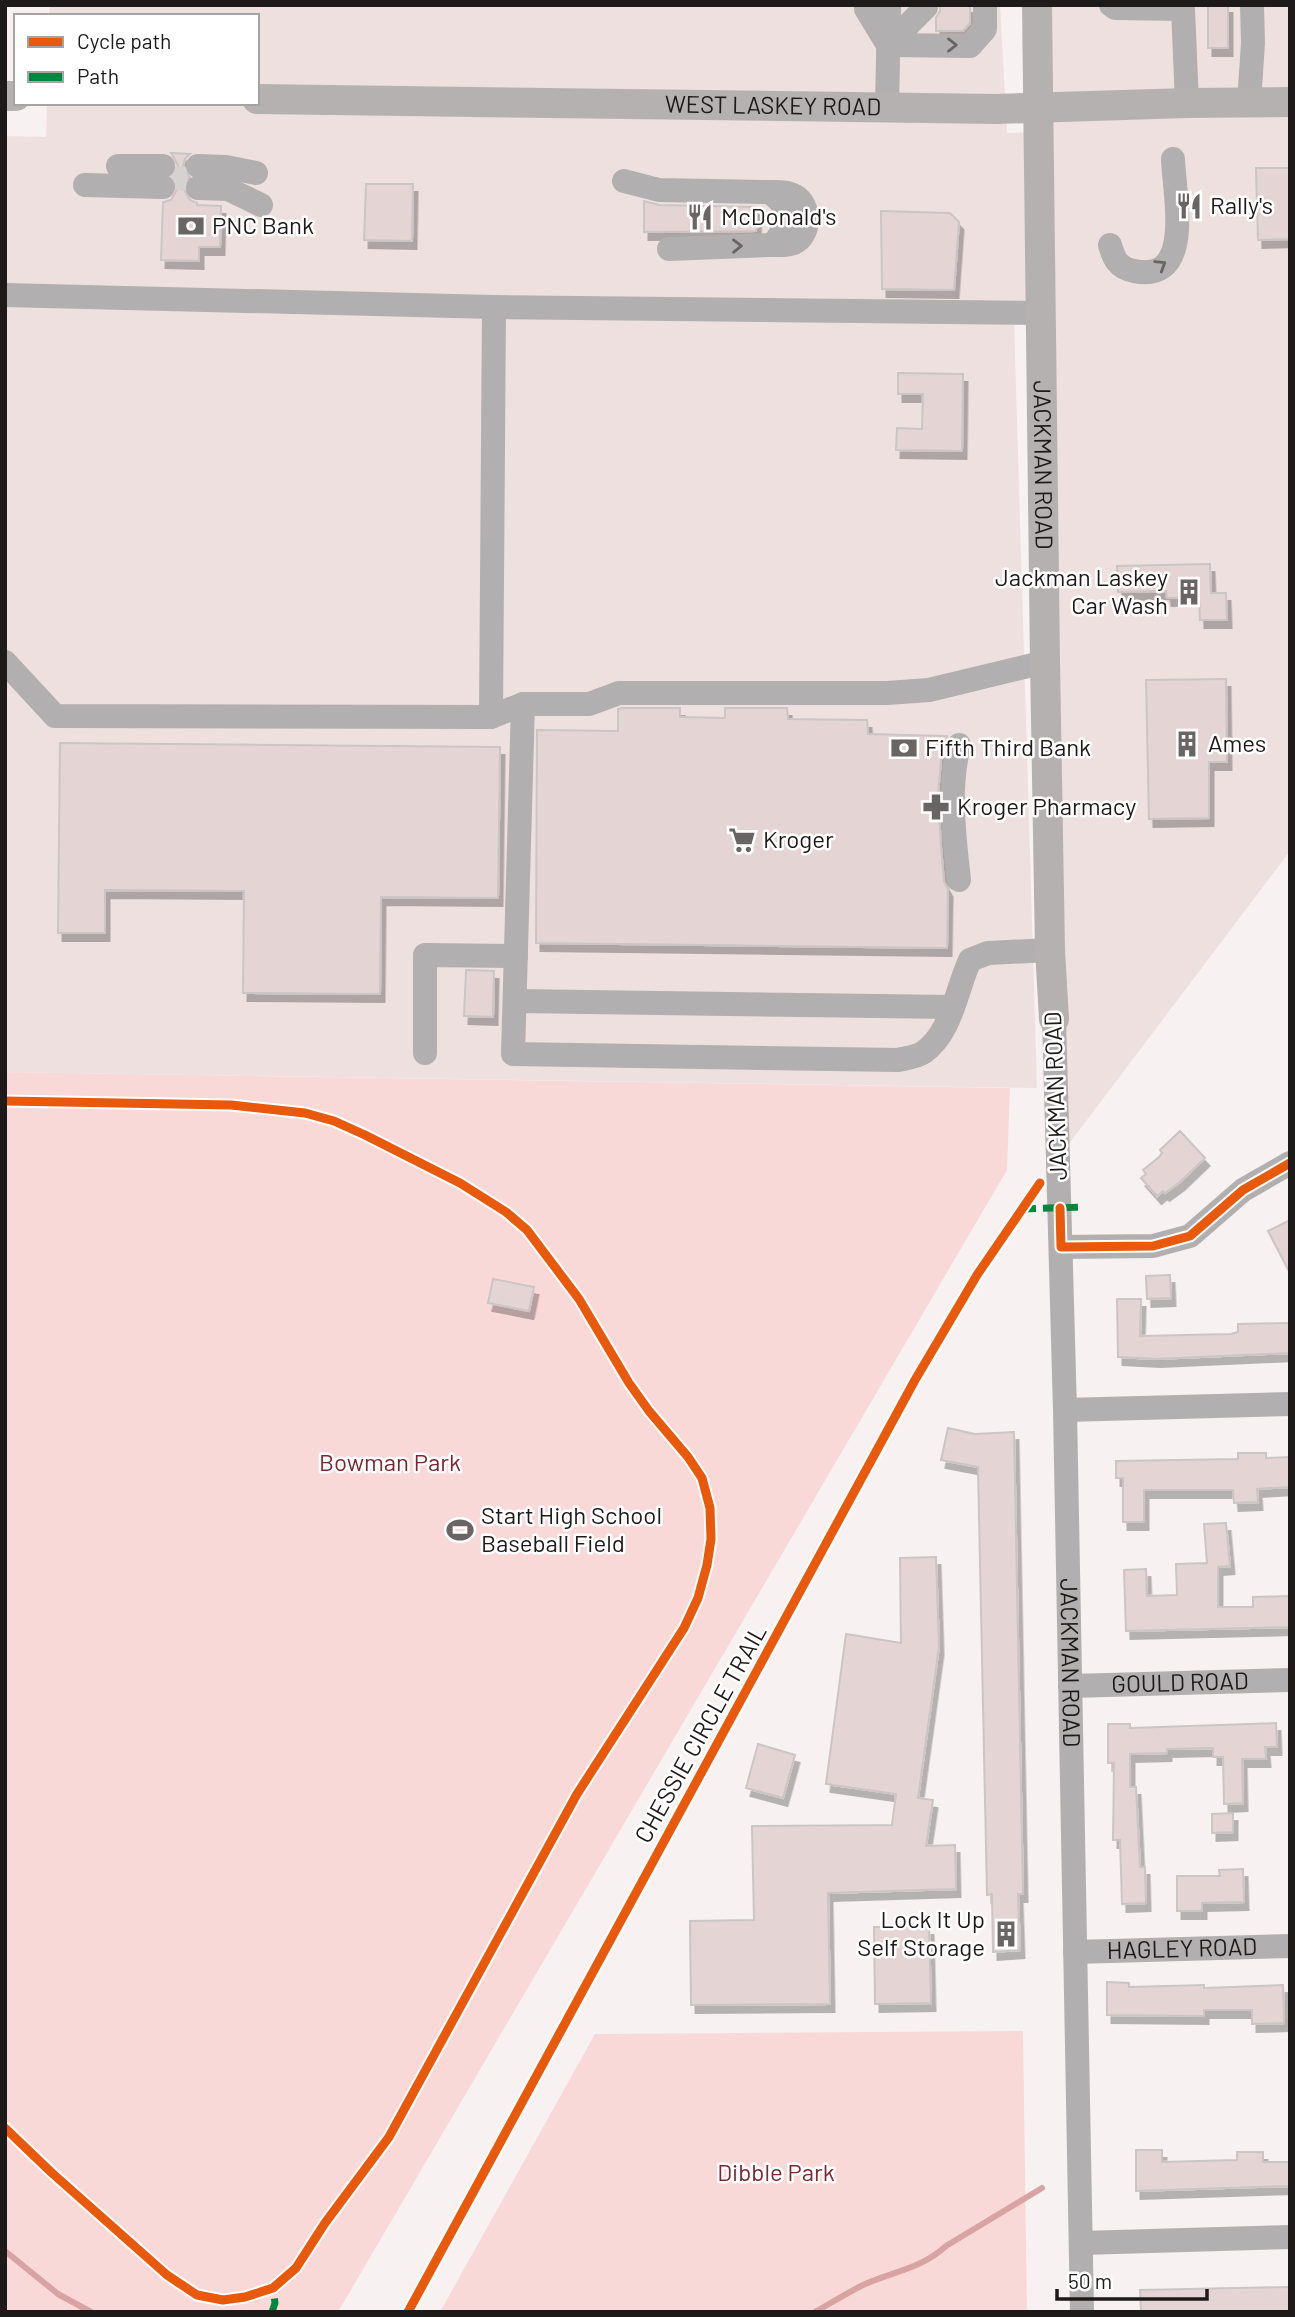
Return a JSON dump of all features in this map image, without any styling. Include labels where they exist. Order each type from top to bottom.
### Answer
[{"type":"main road","name":"JACKMAN ROAD","points":[[1037,5],[1045,662],[1050,950],[1054,1019]]},
{"type":"main road","name":"WEST LASKEY ROAD","points":[[259,99],[887,108],[1039,108],[1290,102]]},
{"type":"street","points":[[888,45],[970,46],[985,29],[985,5]]},
{"type":"street","points":[[1111,5],[1115,8],[1182,9],[1187,103]]},
{"type":"street","points":[[1249,103],[1253,43],[1252,5]]},
{"type":"street","points":[[878,6],[888,45],[887,108]]},
{"type":"street","points":[[888,45],[926,7]]},
{"type":"street","points":[[1110,245],[1118,264],[1131,271],[1156,271],[1171,259],[1177,237],[1173,159]]},
{"type":"street","points":[[198,178],[226,167],[260,190]]},
{"type":"street","points":[[101,176],[163,177],[101,176]]},
{"type":"street","points":[[624,181],[659,190],[768,192],[782,202],[786,218],[782,233],[771,245],[669,249]]},
{"type":"street","points":[[5,295],[494,307],[1042,313]]},
{"type":"street","points":[[491,718],[494,307]]},
{"type":"street","points":[[5,662],[55,716],[491,718],[523,704],[589,704],[619,693],[887,693],[929,690],[1045,662]]},
{"type":"street","points":[[523,704],[513,1054],[898,1060],[922,1054],[938,1039],[970,960],[988,953],[1050,950]]},
{"type":"street","points":[[959,880],[954,827],[953,767],[963,756],[970,852]]},
{"type":"street","points":[[425,1053],[425,955],[516,956]]},
{"type":"street","points":[[515,1001],[953,1007]]},
{"type":"street","name":"JACKMAN ROAD","points":[[1054,1019],[1065,1410],[1082,2312]]},
{"type":"street","points":[[1061,1247],[1153,1247],[1189,1236],[1243,1190],[1290,1163]]},
{"type":"street","points":[[1065,1410],[1290,1404]]},
{"type":"street","name":"GOULD ROAD","points":[[1070,1686],[1290,1680]]},
{"type":"street","name":"HAGLEY ROAD","points":[[1075,1951],[1290,1946]]},
{"type":"street","points":[[1081,2243],[1290,2237]]},
{"type":"shaded area","points":[[50,5],[1000,5],[1007,133],[1038,132],[1037,5],[1290,5],[1290,851],[1059,1157],[1041,320],[1014,321],[1037,1088],[5,1072],[5,136],[46,137],[47,105],[259,105],[259,14],[49,14]]},
{"type":"green space","name":"Bowman Park","points":[[5,1072],[1010,1088],[1007,1170],[338,2312],[5,2312]]},
{"type":"green space","name":"Dibble Park","points":[[1023,2031],[1027,2312],[440,2312],[595,2034]]},
{"type":"building","points":[[940,5],[970,5],[970,23],[963,31],[936,31]]},
{"type":"building","points":[[1208,5],[1228,5],[1228,48],[1208,48]]},
{"type":"building","name":"PNC Bank","points":[[171,153],[190,154],[183,166],[189,177],[183,188],[190,200],[197,205],[221,206],[220,247],[199,247],[199,261],[161,260],[163,202],[171,200],[178,188],[173,176],[178,165]]},
{"type":"building","points":[[1256,168],[1290,168],[1290,239],[1258,240]]},
{"type":"building","points":[[366,184],[413,184],[412,241],[364,240]]},
{"type":"building","name":"McDonald's","points":[[644,201],[659,205],[757,207],[756,231],[644,232]]},
{"type":"building","points":[[881,211],[950,213],[959,222],[954,290],[882,289]]},
{"type":"building","points":[[898,373],[963,374],[962,451],[896,450],[897,428],[922,429],[923,394],[898,394]]},
{"type":"building","name":"Jackman Laskey Car Wash","points":[[1210,564],[1211,593],[1226,593],[1227,620],[1200,620],[1199,597],[1167,598],[1166,591],[1118,592],[1117,566]]},
{"type":"building","points":[[1226,679],[1227,762],[1209,762],[1209,818],[1149,819],[1146,680]]},
{"type":"building","name":"Kroger","points":[[680,708],[680,717],[725,718],[725,708],[787,708],[788,719],[867,720],[868,734],[947,736],[941,760],[938,795],[944,882],[948,889],[947,948],[536,943],[537,730],[618,731],[618,709]]},
{"type":"building","points":[[60,743],[500,747],[498,898],[381,897],[380,994],[243,993],[244,891],[105,890],[105,933],[58,933]]},
{"type":"building","points":[[466,970],[494,971],[493,1017],[464,1016]]},
{"type":"building","points":[[1180,1131],[1205,1158],[1180,1182],[1157,1196],[1141,1178],[1146,1174],[1143,1170],[1159,1157],[1162,1153],[1160,1150]]},
{"type":"building","points":[[1290,1220],[1290,1273],[1268,1231]]},
{"type":"building","points":[[1170,1275],[1171,1298],[1147,1299],[1146,1276]]},
{"type":"building","points":[[493,1279],[534,1287],[529,1311],[488,1303]]},
{"type":"building","points":[[1117,1299],[1141,1299],[1140,1336],[1231,1334],[1238,1332],[1238,1324],[1290,1323],[1290,1353],[1156,1359],[1118,1357]]},
{"type":"building","name":"Lock It Up Self Storage","points":[[948,1428],[975,1434],[1014,1432],[1023,1894],[1018,1894],[1020,1950],[993,1952],[992,1894],[987,1895],[978,1467],[941,1460]]},
{"type":"building","points":[[1238,1453],[1266,1453],[1266,1458],[1290,1457],[1290,1487],[1257,1489],[1258,1502],[1234,1503],[1233,1490],[1144,1490],[1144,1522],[1123,1522],[1123,1478],[1116,1478],[1116,1461],[1238,1459]]},
{"type":"building","points":[[1226,1523],[1230,1566],[1218,1567],[1218,1607],[1253,1607],[1253,1597],[1290,1596],[1290,1627],[1126,1631],[1124,1570],[1146,1569],[1147,1596],[1177,1595],[1176,1564],[1207,1563],[1204,1524]]},
{"type":"building","points":[[936,1557],[939,1647],[918,1798],[933,1800],[926,1846],[955,1845],[956,1889],[828,1893],[830,2004],[691,2005],[690,1921],[754,1920],[752,1826],[892,1825],[896,1794],[826,1784],[846,1634],[901,1643],[900,1558]]},
{"type":"building","points":[[1276,1723],[1277,1747],[1265,1747],[1266,1759],[1242,1759],[1243,1803],[1224,1804],[1223,1757],[1213,1757],[1213,1748],[1167,1749],[1167,1753],[1130,1754],[1130,1787],[1136,1787],[1140,1867],[1145,1867],[1146,1903],[1122,1904],[1120,1840],[1113,1840],[1114,1763],[1108,1763],[1108,1724],[1130,1724],[1130,1728]]},
{"type":"building","points":[[758,1744],[795,1755],[783,1798],[746,1788]]},
{"type":"building","points":[[1233,1813],[1233,1832],[1212,1833],[1212,1814]]},
{"type":"building","points":[[1243,1869],[1244,1902],[1202,1903],[1202,1911],[1177,1911],[1177,1876],[1220,1876],[1219,1870]]},
{"type":"building","name":"Lock It Up Self Storage","points":[[874,1927],[929,1927],[931,2003],[875,2004]]},
{"type":"building","points":[[1107,1982],[1129,1983],[1129,1987],[1283,1985],[1284,2023],[1252,2024],[1252,2010],[1204,2010],[1204,2016],[1107,2015]]},
{"type":"building","points":[[1136,2150],[1162,2150],[1162,2162],[1237,2160],[1237,2152],[1263,2152],[1263,2162],[1290,2162],[1290,2186],[1136,2191]]},
{"type":"building","points":[[1290,2287],[1290,2311],[1141,2312],[1140,2290]]},
{"type":"waterway","points":[[815,2312],[863,2285],[927,2260],[1042,2188]]},
{"type":"waterway","points":[[5,2251],[58,2294],[91,2312]]},
{"type":"tunnel","points":[[163,178],[198,179]]},
{"type":"marked path","points":[[1022,1209],[1083,1207]]},
{"type":"marked path","points":[[272,2312],[275,2303],[273,2288]]},
{"type":"cycle path","points":[[5,1101],[231,1105],[305,1113],[334,1121],[460,1183],[506,1212],[527,1230],[579,1299],[629,1383],[702,1478],[710,1508],[711,1539],[698,1598],[684,1628],[577,1794],[389,2137],[325,2223],[296,2268],[273,2288],[245,2297],[223,2300],[197,2295],[167,2275],[5,2128]]},
{"type":"cycle path","points":[[1060,1208],[1061,1247],[1153,1246],[1190,1236],[1243,1190],[1290,1163]]},
{"type":"cycle path","name":"CHESSIE CIRCLE TRAIL","points":[[408,2312],[915,1380],[977,1275],[1040,1183]]},
{"type":"place","name":"Rally's","points":[[1189,206]]},
{"type":"place","name":"McDonald's","points":[[700,217]]},
{"type":"place","name":"PNC Bank","points":[[191,226]]},
{"type":"place","name":"Jackman Laskey Car Wash","points":[[1189,592]]},
{"type":"place","name":"Ames","points":[[1187,744]]},
{"type":"place","name":"Fifth Third Bank","points":[[904,748]]},
{"type":"place","name":"Kroger Pharmacy","points":[[936,807]]},
{"type":"place","name":"Kroger","points":[[742,840]]},
{"type":"place","name":"Start High School Baseball Field","points":[[460,1530]]},
{"type":"place","name":"Lock It Up Self Storage","points":[[1006,1934]]}]
